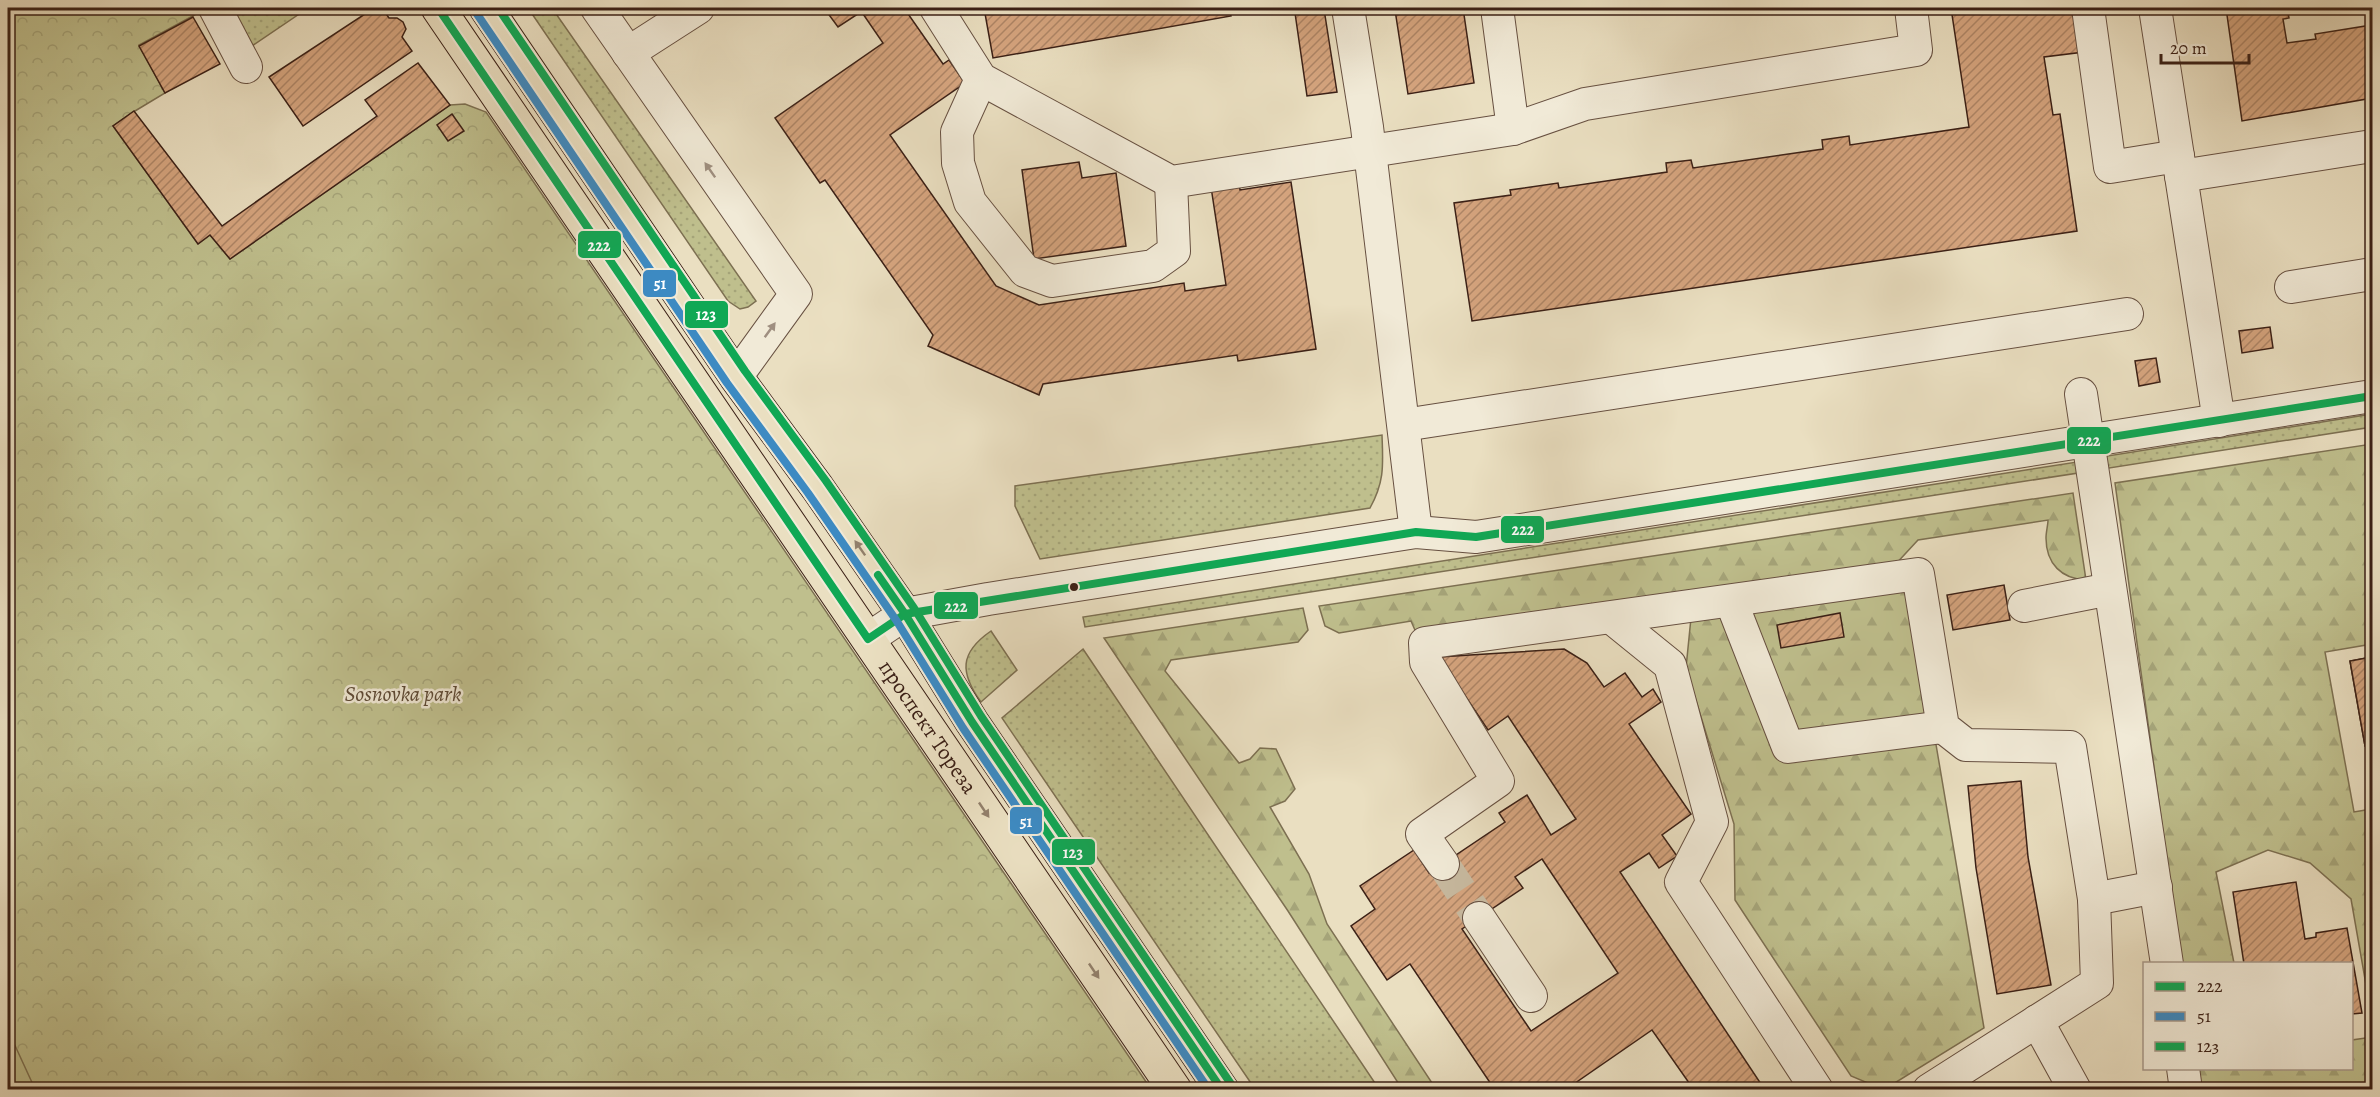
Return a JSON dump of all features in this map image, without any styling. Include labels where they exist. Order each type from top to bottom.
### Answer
[{"type":"main road","name":"проспект Тореза","points":[[438,8],[1175,1089]]},
{"type":"main road","name":"проспект Тореза","points":[[486,8],[736,377],[817,487],[905,614],[972,722],[1222,1089]]},
{"type":"street","points":[[215,8],[246,67]]},
{"type":"street","points":[[597,8],[796,294],[736,377]]},
{"type":"street","points":[[628,52],[698,8]]},
{"type":"street","points":[[936,8],[981,79],[1171,182],[1513,129],[1585,104],[1916,50],[1911,8]]},
{"type":"street","points":[[1348,8],[1370,152],[1416,532]]},
{"type":"street","points":[[1497,8],[1513,129]]},
{"type":"street","points":[[2088,8],[2110,167],[2180,166],[2373,146]]},
{"type":"street","points":[[2156,8],[2219,421]]},
{"type":"street","points":[[981,79],[957,132],[958,163],[970,202],[1025,272],[1052,281],[1153,266],[1174,251],[1171,182]]},
{"type":"street","points":[[2292,287],[2373,274]]},
{"type":"street","points":[[1404,425],[2127,314]]},
{"type":"street","points":[[2081,394],[2167,962]]},
{"type":"street","points":[[868,639],[905,614],[1074,585],[1416,532],[1476,537],[2373,396]]},
{"type":"street","points":[[1443,864],[1422,834],[1498,781],[1426,662],[1425,643],[1918,574],[1943,728]]},
{"type":"street","points":[[2024,606],[2110,589]]},
{"type":"street","points":[[1731,601],[1788,747],[1943,728],[1966,745],[2070,747],[2094,899],[2097,983],[1929,1089]]},
{"type":"street","points":[[1612,618],[1670,665],[1712,822],[1681,882],[1817,1089]]},
{"type":"street","points":[[2094,899],[2156,887]]},
{"type":"street","points":[[1479,918],[1531,996]]},
{"type":"street","points":[[2037,1021],[2075,1089]]},
{"type":"street","points":[[2183,1070],[2186,1089]]},
{"type":"green space","name":"Sosnovka park","points":[[8,8],[201,8],[202,11],[139,45],[165,93],[113,126],[198,244],[210,235],[230,259],[450,105],[465,104],[486,112],[1151,1089],[8,1089]]},
{"type":"green space","points":[[227,8],[308,8],[249,48]]},
{"type":"green space","points":[[528,8],[552,8],[756,301],[740,309],[728,301]]},
{"type":"green space","points":[[2372,414],[2372,427],[2103,469],[2101,457]]},
{"type":"green space","points":[[1382,435],[1381,481],[1370,508],[1040,559],[1015,506],[1015,486]]},
{"type":"green space","points":[[2372,444],[2372,644],[2325,652],[2354,812],[2372,809],[2372,1019],[2351,899],[2310,863],[2268,850],[2216,872],[2234,962],[2181,962],[2115,483]]},
{"type":"green space","points":[[2077,462],[2078,473],[1085,627],[1083,617]]},
{"type":"green space","points":[[2073,493],[2086,580],[2070,577],[2052,562],[2047,547],[2048,520],[1918,540],[1893,567],[1418,637],[1411,621],[1339,633],[1325,626],[1319,606]]},
{"type":"green space","points":[[1909,585],[1984,1028],[1882,1089],[1851,1076],[1735,900],[1734,824],[1686,668],[1691,618]]},
{"type":"green space","points":[[1303,608],[1308,630],[1298,642],[1171,660],[1165,671],[1239,763],[1250,759],[1260,748],[1276,749],[1295,789],[1285,801],[1270,807],[1309,874],[1327,924],[1436,1089],[1402,1089],[1288,911],[1104,638]]},
{"type":"green space","points":[[991,631],[1017,670],[981,702],[969,682],[966,664],[973,647]]},
{"type":"green space","points":[[1083,649],[1379,1089],[1255,1089],[1002,718]]},
{"type":"green space","points":[[2372,1037],[2372,1089],[2199,1089],[2196,1070],[2353,1070],[2353,1040]]},
{"type":"green space","points":[[12,1039],[35,1089],[8,1089],[8,1041]]},
{"type":"building","points":[[374,8],[382,8],[389,18],[397,18],[403,22],[406,29],[402,37],[412,51],[303,126],[269,77]]},
{"type":"building","points":[[824,8],[867,8],[838,27]]},
{"type":"building","points":[[867,8],[904,8],[943,64],[949,60],[965,83],[890,135],[996,286],[1039,305],[1184,283],[1185,291],[1226,285],[1211,187],[1239,183],[1240,190],[1291,182],[1316,349],[1238,361],[1237,355],[1043,384],[1039,395],[928,346],[933,335],[825,180],[820,183],[775,118],[883,43],[861,11]]},
{"type":"building","points":[[984,8],[1229,8],[1231,16],[993,58]]},
{"type":"building","points":[[1463,8],[1474,83],[1408,94],[1395,10]]},
{"type":"building","points":[[1951,8],[2077,8],[2084,52],[2044,57],[2053,115],[2060,114],[2077,231],[1472,321],[1454,203],[1511,195],[1510,190],[1558,183],[1559,188],[1667,172],[1666,163],[1691,160],[1693,168],[1823,149],[1822,140],[1849,136],[1850,145],[1969,127]]},
{"type":"building","points":[[2226,8],[2287,8],[2289,18],[2283,19],[2287,43],[2316,39],[2315,34],[2372,25],[2372,98],[2242,121]]},
{"type":"building","points":[[1324,9],[1337,92],[1307,96],[1295,13]]},
{"type":"building","points":[[193,17],[220,64],[165,93],[139,46]]},
{"type":"building","points":[[418,63],[450,105],[230,259],[210,235],[198,244],[113,126],[134,111],[222,226],[377,116],[365,100]]},
{"type":"building","points":[[452,114],[464,131],[448,141],[437,125]]},
{"type":"building","points":[[1079,162],[1082,178],[1116,173],[1126,246],[1034,259],[1022,170]]},
{"type":"building","points":[[2270,327],[2273,348],[2242,353],[2239,331]]},
{"type":"building","points":[[2156,358],[2160,382],[2139,386],[2135,361]]},
{"type":"building","points":[[2004,585],[2010,620],[1953,630],[1947,595]]},
{"type":"building","points":[[1840,613],[1844,637],[1781,648],[1777,625]]},
{"type":"building","points":[[1564,649],[1587,663],[1604,687],[1625,673],[1642,697],[1653,689],[1661,702],[1629,724],[1691,814],[1662,835],[1677,856],[1659,868],[1649,853],[1620,872],[1765,1090],[1694,1090],[1652,1030],[1565,1090],[1495,1090],[1410,964],[1387,980],[1351,926],[1375,909],[1360,886],[1414,850],[1429,873],[1505,822],[1499,813],[1527,795],[1551,835],[1576,819],[1508,716],[1488,730],[1439,657]],"holes":[[[1542,859],[1618,973],[1531,1031],[1462,929],[1523,888],[1515,877]]]},
{"type":"building","points":[[2372,657],[2372,745],[2365,746],[2350,661]]},
{"type":"building","points":[[2372,657],[2372,745],[2365,746],[2350,661]]},
{"type":"building","points":[[2021,781],[2028,857],[2051,985],[1997,994],[1976,868],[1968,786]]},
{"type":"building","points":[[2296,882],[2305,939],[2316,937],[2316,933],[2347,928],[2353,962],[2244,962],[2233,892]]},
{"type":"building","points":[[2353,962],[2362,1013],[2353,1014]]},
{"type":"tunnel","points":[[1443,864],[1479,918]]},
{"type":"transit line","name":"222","points":[[438,8],[868,639],[905,614],[1416,532],[1476,537],[2372,396]]},
{"type":"transit line","name":"123","points":[[498,8],[745,371],[826,481],[914,608],[981,716],[1231,1084]]},
{"type":"transit line","name":"51","points":[[477,14],[727,383],[808,493],[896,620],[963,728],[1209,1090]]},
{"type":"transit line","name":"222","points":[[878,575],[972,722],[1222,1090]]}]
